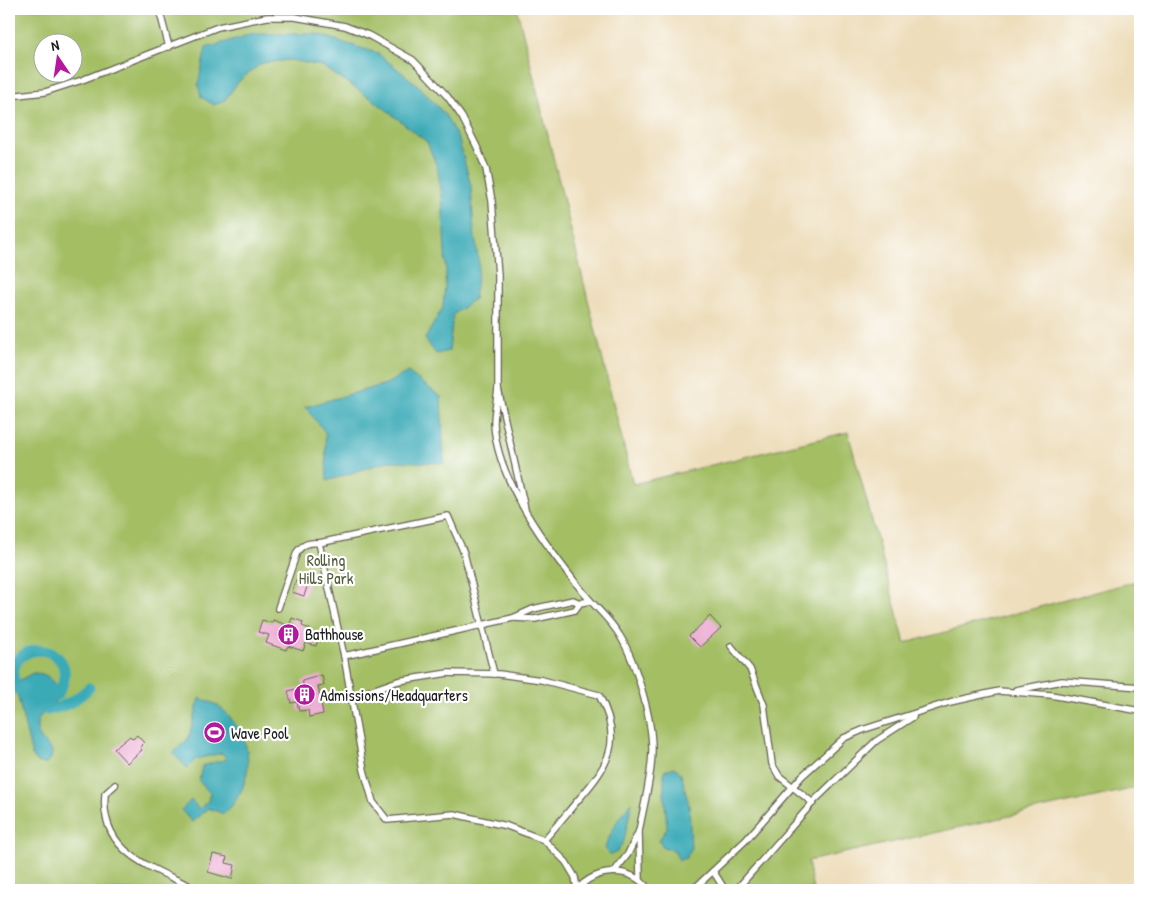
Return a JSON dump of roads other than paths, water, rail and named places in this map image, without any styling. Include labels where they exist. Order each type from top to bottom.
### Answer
[{"type":"lane","points":[[160,9],[169,47]]},
{"type":"lane","points":[[9,96],[45,92],[82,80],[218,27],[267,17],[295,17],[345,26],[368,35],[413,60],[447,96],[462,117],[477,147],[486,169],[492,201],[498,275],[498,389],[494,423],[498,450],[511,486],[538,531],[590,601],[620,635],[640,680],[652,748],[651,768],[639,831],[640,880]]},
{"type":"lane","points":[[498,389],[525,509]]},
{"type":"lane","points":[[278,608],[297,552],[307,543],[319,543],[448,516],[464,553],[494,674]]},
{"type":"lane","points":[[319,543],[344,656],[364,770],[373,802],[387,820],[454,814],[507,826],[544,840],[566,862],[575,877],[577,890]]},
{"type":"lane","points":[[344,656],[513,618],[548,605],[572,600],[580,604]]},
{"type":"lane","points":[[513,618],[543,618],[575,610],[580,604],[590,601]]},
{"type":"lane","points":[[732,646],[750,669],[764,705],[772,764],[779,776],[812,803]]},
{"type":"lane","points":[[352,697],[398,681],[448,674],[494,674],[542,680],[599,695],[609,718],[611,735],[606,764],[598,778],[544,840]]},
{"type":"lane","points":[[1011,691],[1062,681],[1140,688]]},
{"type":"lane","points":[[690,890],[696,887],[746,840],[802,776],[844,738],[866,729],[950,702],[999,691],[1051,695],[1140,711]]},
{"type":"lane","points":[[736,890],[812,803],[876,741],[919,713]]},
{"type":"lane","points":[[115,785],[105,794],[104,808],[109,828],[118,844],[131,856],[188,885]]},
{"type":"lane","points":[[614,872],[628,854],[639,831]]},
{"type":"lane","points":[[713,871],[725,890]]},
{"type":"lane","points":[[577,890],[594,876],[614,872],[628,874],[640,880],[649,890]]},
{"type":"water","points":[[252,34],[317,34],[377,53],[418,85],[446,116],[459,141],[471,186],[474,231],[479,264],[474,299],[453,315],[449,351],[436,354],[425,339],[443,307],[446,272],[442,196],[437,167],[427,142],[375,101],[322,66],[290,60],[262,63],[240,80],[224,101],[214,105],[201,97],[198,84],[206,48]]},
{"type":"water","points":[[408,372],[441,397],[444,463],[388,461],[327,481],[325,432],[305,407],[386,384]]},
{"type":"water","points":[[33,673],[47,676],[57,690],[55,701],[42,714],[37,725],[40,737],[52,751],[51,759],[45,764],[37,762],[32,756],[16,689],[18,681]]},
{"type":"water","points":[[200,698],[222,709],[240,731],[248,756],[248,769],[240,793],[224,814],[208,808],[192,822],[181,810],[191,800],[199,809],[208,801],[210,793],[199,781],[202,766],[227,759],[222,753],[196,759],[187,768],[173,753],[188,739]]},
{"type":"water","points":[[674,767],[681,773],[689,805],[691,849],[686,858],[679,860],[674,850],[663,847],[659,840],[667,828],[664,771]]},
{"type":"water","points":[[632,802],[624,841],[617,852],[610,855],[605,848],[610,835],[619,818]]},
{"type":"waterway","points":[[16,689],[13,673],[17,661],[26,653],[37,650],[48,652],[57,657],[63,666],[64,679],[57,695]]},
{"type":"waterway","points":[[47,710],[70,703],[89,688]]},
{"type":"place","name":"Bathhouse","points":[[289,634]]},
{"type":"place","name":"Admissions/Headquarters","points":[[304,695]]},
{"type":"place","name":"Wave Pool","points":[[215,733]]},
{"type":"park label","name":"Rolling Hills Park","points":[[326,569]]}]
